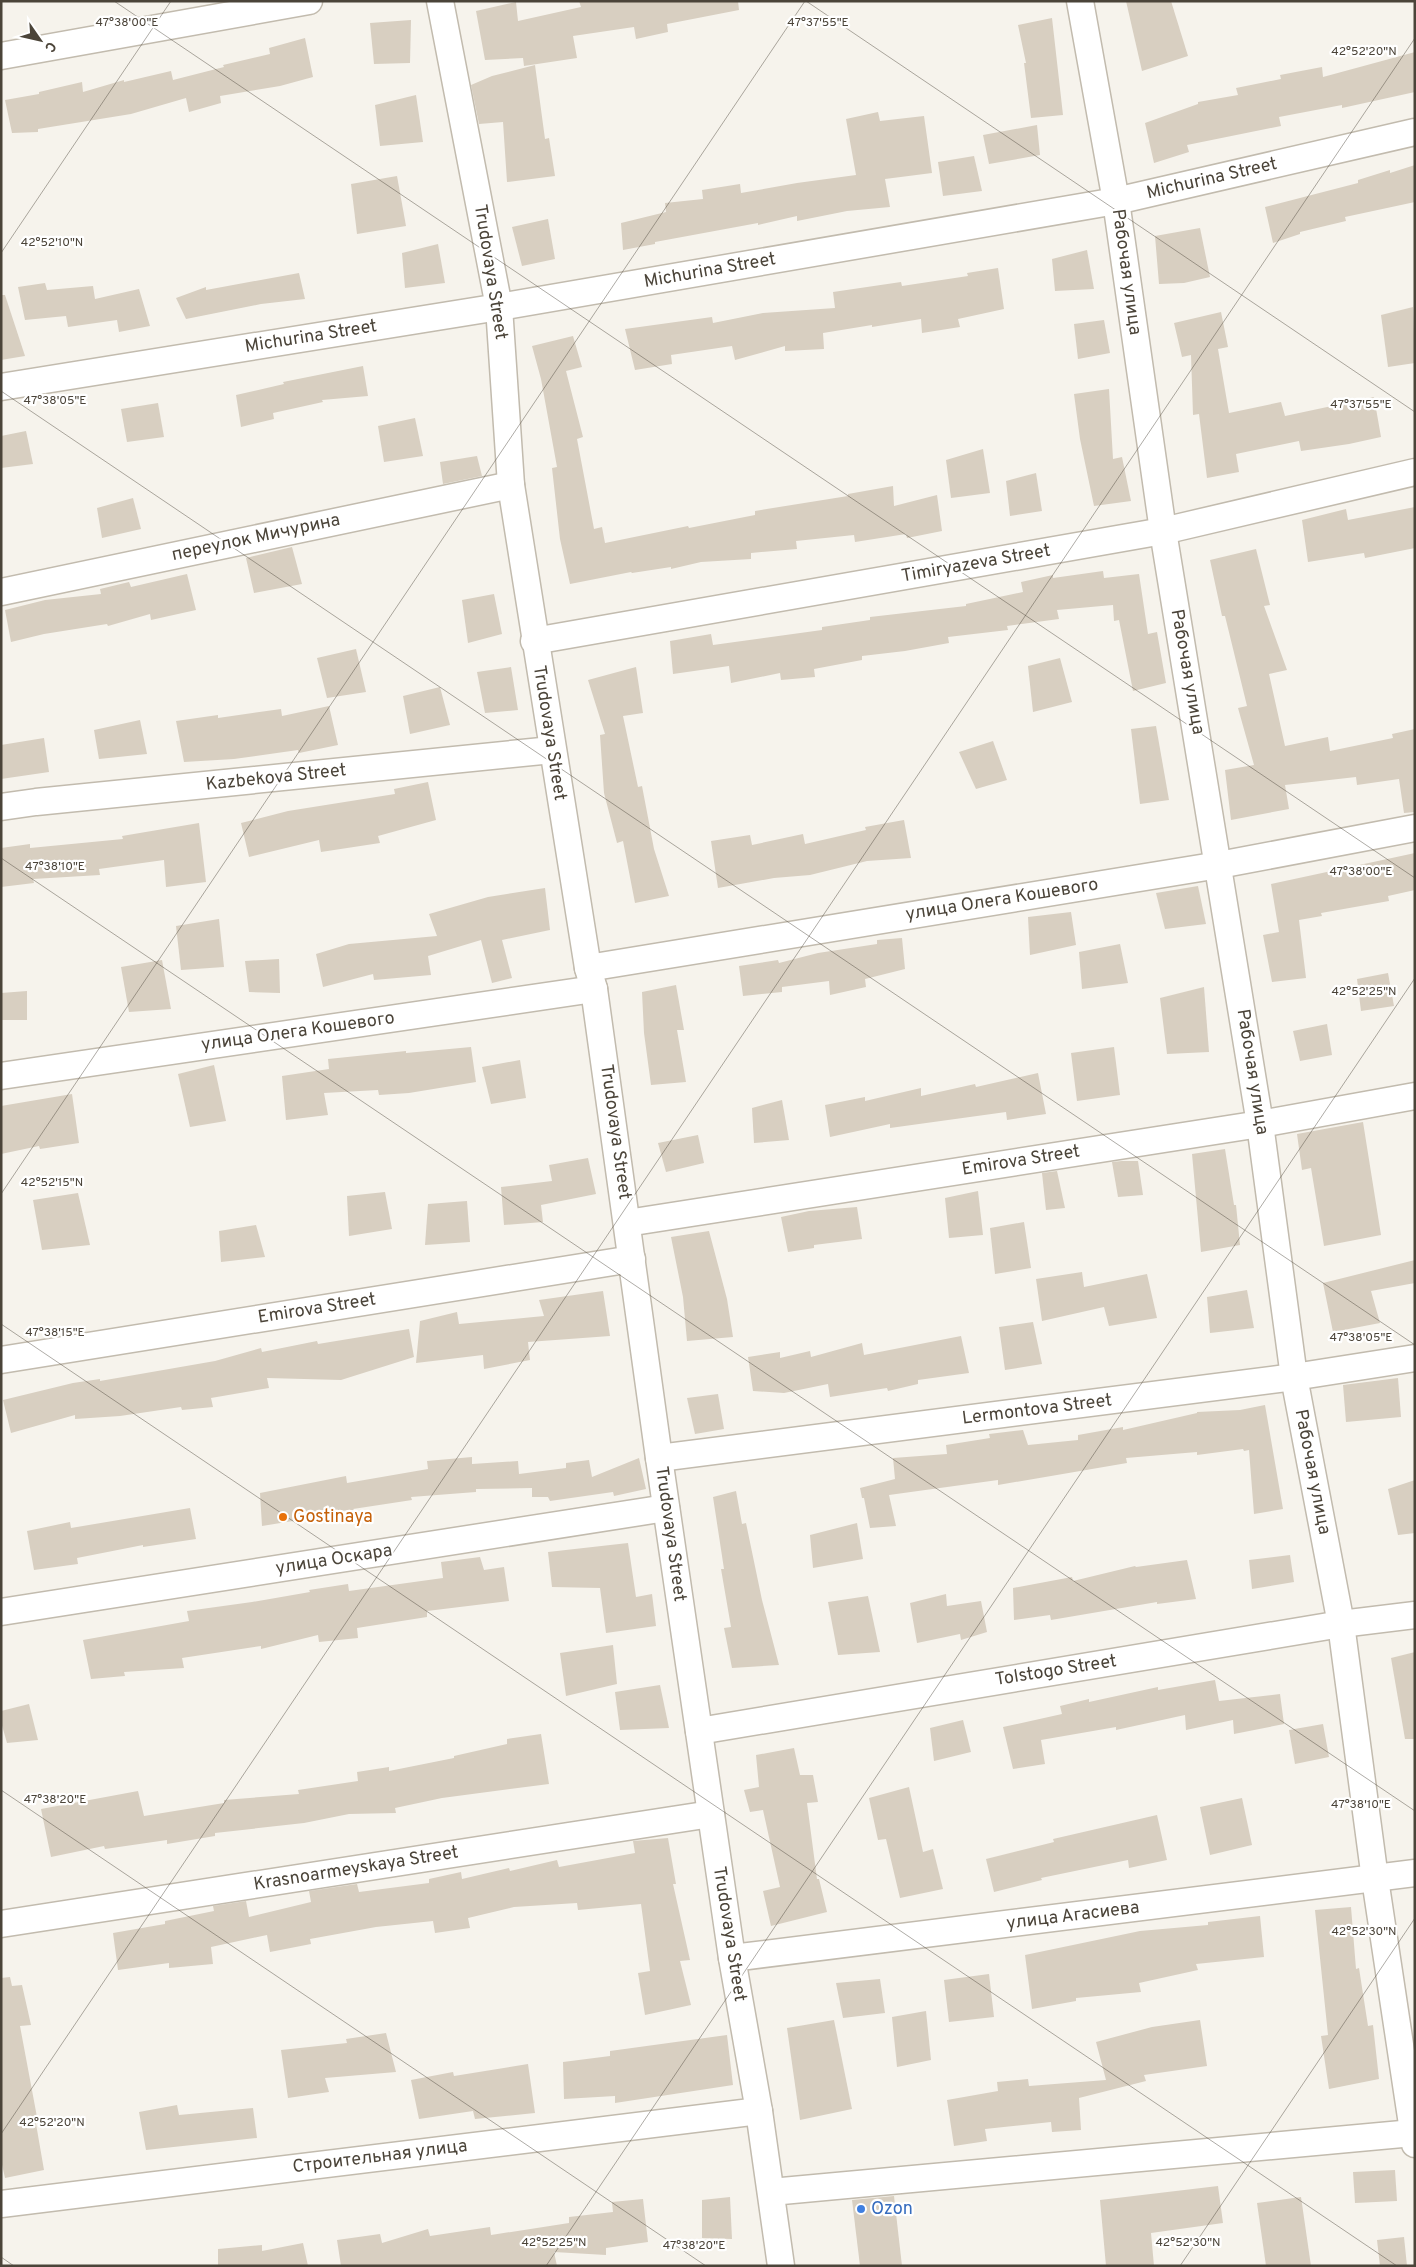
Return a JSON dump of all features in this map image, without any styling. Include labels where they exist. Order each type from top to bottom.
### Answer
[{"type":"street","points":[[1,56],[309,1]]},
{"type":"street","name":"Trudovaya Street","points":[[440,1],[499,307],[511,485],[534,641],[591,978],[628,1223],[659,1458],[710,1814],[732,1958],[759,2111],[782,2266]]},
{"type":"street","name":"Рабочая улица","points":[[1080,1],[1116,201],[1163,531],[1260,1124],[1294,1377],[1341,1624],[1375,1879],[1414,2138]]},
{"type":"street","name":"Michurina Street","points":[[1,387],[499,307],[1116,201],[1415,132]]},
{"type":"street","name":"Timiryazeva Street","points":[[534,641],[1163,531],[1415,472]]},
{"type":"street","name":"переулок Мичурина","points":[[1,592],[511,485]]},
{"type":"street","name":"Kazbekova Street","points":[[1,807],[552,750]]},
{"type":"street","name":"улица Олега Кошевого","points":[[1,1076],[591,978],[1415,828]]},
{"type":"street","name":"Emirova Street","points":[[628,1223],[1260,1124],[1415,1096]]},
{"type":"street","name":"Emirova Street","points":[[1,1360],[632,1259]]},
{"type":"street","name":"Lermontova Street","points":[[659,1458],[1294,1377],[1415,1358]]},
{"type":"street","name":"улица Оскара","points":[[1,1612],[666,1508]]},
{"type":"street","name":"Tolstogo Street","points":[[698,1731],[1341,1624],[1415,1615]]},
{"type":"street","name":"Krasnoarmeyskaya Street","points":[[1,1924],[710,1814]]},
{"type":"street","name":"улица Агасиева","points":[[732,1958],[1415,1873]]},
{"type":"street","name":"Строительная улица","points":[[1,2204],[759,2111]]},
{"type":"street","points":[[771,2192],[1414,2138]]},
{"type":"building","points":[[579,1],[738,1],[739,10],[667,24],[668,32],[636,39],[634,27],[573,36],[577,58],[524,66],[523,58],[485,60],[476,11],[516,2],[518,21],[581,7]]},
{"type":"building","points":[[1126,1],[1171,1],[1188,56],[1142,71]]},
{"type":"building","points":[[1052,18],[1063,115],[1031,118],[1024,63],[1026,63],[1018,25]]},
{"type":"building","points":[[411,20],[410,63],[374,64],[370,23]]},
{"type":"building","points":[[305,38],[313,77],[280,86],[220,96],[221,103],[189,112],[186,98],[131,114],[38,129],[38,132],[12,133],[5,100],[39,94],[39,92],[82,82],[83,92],[124,80],[124,82],[171,71],[173,80],[224,67],[223,65],[270,54],[269,48]]},
{"type":"building","points":[[1415,52],[1415,92],[1342,108],[1342,105],[1279,117],[1281,126],[1187,145],[1189,152],[1154,163],[1145,123],[1198,104],[1198,102],[1238,95],[1236,88],[1281,79],[1280,75],[1322,67],[1323,77]]},
{"type":"building","points":[[535,65],[545,139],[549,138],[555,176],[507,182],[503,122],[479,124],[471,85],[492,76]]},
{"type":"building","points":[[416,95],[423,142],[380,146],[375,105]]},
{"type":"building","points":[[878,112],[880,121],[924,116],[932,173],[885,179],[890,207],[847,211],[797,221],[797,216],[758,225],[758,223],[655,242],[655,244],[623,250],[621,223],[666,212],[665,203],[703,199],[702,190],[740,184],[741,193],[856,175],[846,119]]},
{"type":"building","points":[[1037,125],[1040,155],[989,164],[983,135]]},
{"type":"building","points":[[974,156],[982,191],[943,196],[938,162]]},
{"type":"building","points":[[1415,165],[1415,202],[1345,217],[1346,221],[1300,232],[1300,234],[1273,243],[1265,207],[1358,183],[1358,180],[1390,170],[1390,173]]},
{"type":"building","points":[[397,176],[406,226],[357,234],[351,184]]},
{"type":"building","points":[[548,219],[555,259],[522,266],[512,227]]},
{"type":"building","points":[[1200,228],[1210,277],[1184,283],[1159,284],[1155,236]]},
{"type":"building","points":[[438,244],[445,283],[405,288],[402,253]]},
{"type":"building","points":[[1087,250],[1094,289],[1055,291],[1052,259]]},
{"type":"building","points":[[998,268],[1004,309],[958,319],[960,327],[922,333],[921,319],[872,327],[872,325],[823,333],[824,349],[785,351],[785,346],[735,360],[732,346],[671,355],[672,364],[635,370],[625,329],[712,317],[713,323],[763,313],[835,308],[833,292],[901,282],[902,286],[968,276],[967,273]]},
{"type":"building","points":[[299,273],[305,299],[261,304],[186,319],[176,298],[206,287],[206,290]]},
{"type":"building","points":[[45,283],[47,290],[93,286],[95,299],[139,289],[150,326],[119,332],[117,320],[68,327],[66,316],[25,320],[18,287]]},
{"type":"building","points":[[1,295],[5,295],[25,356],[1,360]]},
{"type":"building","points":[[1413,307],[1415,363],[1388,367],[1381,315]]},
{"type":"building","points":[[1221,312],[1228,347],[1218,349],[1229,413],[1281,402],[1285,416],[1374,397],[1381,437],[1301,451],[1299,441],[1236,454],[1239,472],[1207,478],[1199,414],[1193,415],[1191,355],[1182,357],[1174,323]]},
{"type":"building","points":[[1104,320],[1110,353],[1078,359],[1074,324]]},
{"type":"building","points":[[573,336],[582,367],[566,371],[583,437],[577,439],[594,529],[602,527],[605,543],[755,515],[755,511],[848,496],[848,494],[893,486],[894,506],[937,495],[942,531],[907,538],[906,534],[855,542],[854,535],[796,541],[797,549],[751,553],[751,559],[701,562],[671,569],[671,567],[631,572],[570,584],[560,539],[552,468],[557,467],[541,379],[532,346]]},
{"type":"building","points":[[363,366],[368,396],[322,400],[323,402],[273,413],[274,419],[241,427],[236,395],[284,384],[283,382]]},
{"type":"building","points":[[1109,389],[1113,459],[1122,457],[1131,501],[1094,506],[1080,439],[1074,394]]},
{"type":"building","points":[[158,403],[164,437],[127,442],[121,409]]},
{"type":"building","points":[[415,418],[423,456],[384,462],[378,426]]},
{"type":"building","points":[[26,431],[33,464],[1,468],[1,436]]},
{"type":"building","points":[[983,449],[990,493],[951,498],[946,460]]},
{"type":"building","points":[[477,456],[482,476],[443,484],[440,462]]},
{"type":"building","points":[[1036,473],[1042,511],[1010,516],[1006,481]]},
{"type":"building","points":[[133,498],[141,529],[102,538],[97,508]]},
{"type":"building","points":[[1415,507],[1415,548],[1365,558],[1364,553],[1308,562],[1302,520],[1346,509],[1348,520]]},
{"type":"building","points":[[292,547],[302,584],[254,593],[246,558]]},
{"type":"building","points":[[1256,549],[1270,605],[1264,606],[1287,670],[1269,674],[1285,746],[1328,737],[1330,751],[1393,738],[1392,734],[1415,729],[1415,812],[1404,813],[1399,779],[1357,785],[1356,777],[1285,785],[1289,809],[1231,820],[1225,770],[1254,765],[1238,708],[1247,706],[1225,616],[1222,616],[1210,560]]},
{"type":"building","points":[[1103,571],[1104,578],[1139,574],[1148,634],[1157,632],[1166,683],[1133,691],[1119,620],[1114,621],[1113,605],[1057,610],[1059,619],[1007,626],[1008,630],[948,637],[949,643],[862,656],[862,660],[814,669],[815,677],[781,680],[780,673],[731,683],[729,666],[673,674],[670,641],[711,634],[713,645],[822,630],[822,627],[870,620],[870,617],[966,606],[966,604],[1023,592],[1021,582],[1053,575],[1053,578]]},
{"type":"building","points":[[187,574],[196,610],[151,620],[150,614],[108,626],[107,624],[44,634],[11,642],[5,610],[45,600],[101,594],[100,589],[129,582],[131,587]]},
{"type":"building","points":[[494,594],[502,634],[468,643],[462,600]]},
{"type":"building","points":[[356,649],[366,692],[327,698],[317,658]]},
{"type":"building","points":[[1060,658],[1072,702],[1033,712],[1028,666]]},
{"type":"building","points":[[511,667],[518,710],[485,713],[477,672]]},
{"type":"building","points":[[636,667],[643,713],[623,716],[638,787],[642,786],[654,849],[669,896],[635,903],[623,841],[617,843],[604,793],[600,735],[605,734],[588,680]]},
{"type":"building","points":[[440,687],[450,725],[410,734],[403,696]]},
{"type":"building","points":[[329,706],[338,745],[299,753],[298,750],[234,759],[184,762],[176,721],[218,715],[218,718],[281,709],[282,716]]},
{"type":"building","points":[[140,720],[147,754],[99,759],[94,730]]},
{"type":"building","points":[[1156,726],[1169,800],[1140,804],[1131,729]]},
{"type":"building","points":[[44,738],[49,772],[1,779],[1,745]]},
{"type":"building","points":[[993,741],[1007,780],[976,789],[959,752]]},
{"type":"building","points":[[428,782],[436,820],[378,836],[380,843],[321,852],[319,840],[249,857],[241,823],[288,811],[395,794],[394,789]]},
{"type":"building","points":[[904,820],[911,858],[867,861],[810,875],[774,878],[718,888],[711,841],[750,835],[752,845],[803,834],[805,844],[866,830],[865,827]]},
{"type":"building","points":[[199,823],[206,882],[166,887],[164,860],[99,869],[100,875],[33,879],[34,883],[1,887],[1,848],[30,844],[30,848],[123,839],[122,836]]},
{"type":"building","points":[[1415,853],[1415,890],[1388,896],[1389,901],[1321,913],[1322,916],[1299,920],[1306,978],[1272,982],[1263,935],[1279,932],[1271,884]]},
{"type":"building","points":[[1198,886],[1206,924],[1165,929],[1156,893]]},
{"type":"building","points":[[545,888],[550,930],[502,940],[512,978],[492,983],[481,940],[428,956],[431,975],[374,980],[373,974],[323,987],[316,954],[349,944],[437,936],[429,914],[488,897]]},
{"type":"building","points":[[1071,912],[1076,945],[1030,955],[1028,917]]},
{"type":"building","points":[[219,919],[224,967],[181,970],[176,926]]},
{"type":"building","points":[[902,938],[905,969],[865,979],[866,987],[830,995],[829,981],[782,987],[782,992],[743,996],[739,966],[778,960],[779,963],[818,953],[877,944],[877,940]]},
{"type":"building","points":[[1120,944],[1128,983],[1082,989],[1079,952]]},
{"type":"building","points":[[279,959],[280,993],[249,992],[245,961]]},
{"type":"building","points":[[162,960],[171,1009],[129,1012],[121,967]]},
{"type":"building","points":[[1388,973],[1394,1006],[1361,1011],[1357,979]]},
{"type":"building","points":[[676,985],[684,1030],[677,1030],[686,1082],[651,1085],[644,1033],[642,992]]},
{"type":"building","points":[[1204,987],[1209,1052],[1167,1054],[1160,998]]},
{"type":"building","points":[[27,991],[27,1020],[1,1020],[1,993]]},
{"type":"building","points":[[1327,1024],[1332,1055],[1300,1061],[1293,1031]]},
{"type":"building","points":[[471,1047],[476,1082],[409,1093],[379,1095],[378,1090],[324,1093],[328,1115],[286,1120],[282,1076],[329,1069],[328,1059]]},
{"type":"building","points":[[1114,1047],[1120,1095],[1077,1101],[1071,1053]]},
{"type":"building","points":[[520,1060],[526,1098],[491,1104],[482,1067]]},
{"type":"building","points":[[214,1065],[226,1121],[190,1127],[178,1074]]},
{"type":"building","points":[[1038,1073],[1046,1114],[1007,1120],[1006,1112],[890,1128],[890,1124],[830,1137],[825,1105],[865,1097],[865,1101],[921,1088],[921,1096],[975,1084],[976,1087]]},
{"type":"building","points":[[72,1094],[79,1143],[40,1149],[39,1146],[1,1154],[1,1106]]},
{"type":"building","points":[[782,1100],[789,1140],[754,1143],[752,1108]]},
{"type":"building","points":[[1363,1122],[1381,1235],[1324,1246],[1311,1168],[1302,1170],[1297,1134]]},
{"type":"building","points":[[698,1135],[704,1163],[666,1172],[658,1143]]},
{"type":"building","points":[[1225,1149],[1234,1205],[1236,1205],[1240,1245],[1201,1252],[1192,1154]]},
{"type":"building","points":[[588,1158],[596,1194],[541,1205],[543,1222],[504,1225],[501,1187],[552,1181],[549,1165]]},
{"type":"building","points":[[1138,1161],[1143,1195],[1118,1197],[1112,1162]]},
{"type":"building","points":[[1057,1171],[1065,1208],[1046,1210],[1042,1173]]},
{"type":"building","points":[[978,1191],[983,1235],[949,1238],[945,1198]]},
{"type":"building","points":[[385,1192],[392,1229],[349,1236],[347,1196]]},
{"type":"building","points":[[78,1193],[90,1245],[42,1250],[33,1200]]},
{"type":"building","points":[[467,1201],[470,1242],[425,1245],[428,1204]]},
{"type":"building","points":[[857,1207],[862,1239],[814,1245],[814,1248],[788,1252],[781,1217],[809,1211]]},
{"type":"building","points":[[1024,1222],[1031,1268],[995,1274],[990,1228]]},
{"type":"building","points":[[256,1225],[265,1257],[221,1262],[219,1231]]},
{"type":"building","points":[[709,1231],[727,1299],[733,1337],[687,1341],[683,1297],[671,1237]]},
{"type":"building","points":[[1415,1260],[1415,1283],[1371,1291],[1380,1323],[1333,1332],[1323,1283]]},
{"type":"building","points":[[1082,1272],[1084,1287],[1147,1274],[1157,1318],[1109,1326],[1104,1307],[1042,1321],[1036,1279]]},
{"type":"building","points":[[1247,1290],[1254,1328],[1210,1333],[1207,1297]]},
{"type":"building","points":[[603,1291],[610,1336],[528,1342],[530,1360],[484,1369],[483,1355],[416,1363],[420,1321],[457,1312],[459,1324],[544,1316],[539,1300]]},
{"type":"building","points":[[1033,1322],[1042,1364],[1005,1370],[999,1327]]},
{"type":"building","points":[[409,1329],[414,1357],[341,1380],[267,1378],[269,1388],[211,1398],[213,1407],[182,1410],[181,1407],[120,1416],[75,1419],[75,1415],[11,1433],[3,1400],[73,1383],[100,1379],[100,1381],[215,1361],[261,1348],[262,1352],[317,1341],[318,1344]]},
{"type":"building","points":[[961,1336],[969,1373],[918,1380],[918,1384],[888,1391],[887,1388],[830,1397],[828,1384],[784,1393],[753,1391],[748,1357],[780,1352],[780,1358],[810,1351],[811,1357],[862,1343],[864,1355]]},
{"type":"building","points":[[1398,1378],[1401,1417],[1346,1422],[1343,1385]]},
{"type":"building","points":[[718,1394],[724,1429],[695,1434],[687,1398]]},
{"type":"building","points":[[1265,1405],[1283,1509],[1254,1514],[1249,1450],[1244,1451],[1243,1449],[1197,1455],[1197,1452],[1126,1458],[1127,1463],[998,1485],[998,1480],[889,1495],[896,1526],[870,1528],[860,1488],[895,1479],[893,1458],[947,1454],[946,1445],[990,1438],[989,1434],[1023,1430],[1028,1445],[1078,1440],[1078,1435],[1123,1427],[1123,1430],[1197,1412],[1240,1410]]},
{"type":"building","points":[[472,1457],[472,1464],[518,1461],[519,1474],[566,1468],[566,1463],[589,1460],[592,1477],[639,1458],[646,1489],[614,1496],[613,1492],[550,1501],[548,1497],[532,1497],[532,1488],[476,1489],[476,1492],[411,1497],[412,1500],[354,1510],[304,1513],[305,1519],[262,1526],[260,1493],[346,1476],[347,1483],[428,1469],[427,1461]]},
{"type":"building","points":[[1415,1480],[1415,1533],[1398,1535],[1388,1489]]},
{"type":"building","points":[[736,1491],[742,1524],[746,1523],[762,1600],[779,1665],[732,1668],[724,1628],[731,1627],[721,1569],[724,1569],[713,1497]]},
{"type":"building","points":[[190,1508],[196,1539],[143,1547],[143,1545],[77,1558],[78,1564],[34,1570],[27,1531],[70,1522],[71,1528]]},
{"type":"building","points":[[857,1523],[863,1559],[813,1568],[810,1535]]},
{"type":"building","points":[[628,1543],[636,1597],[652,1594],[656,1626],[606,1633],[600,1588],[552,1587],[548,1552]]},
{"type":"building","points":[[1290,1555],[1294,1582],[1252,1589],[1249,1560]]},
{"type":"building","points":[[480,1557],[484,1570],[504,1567],[509,1601],[427,1611],[427,1617],[357,1628],[358,1638],[319,1642],[318,1635],[261,1649],[261,1646],[182,1658],[184,1668],[124,1672],[125,1676],[91,1679],[83,1640],[189,1621],[187,1611],[252,1602],[348,1584],[349,1591],[443,1578],[441,1562]]},
{"type":"building","points":[[1187,1560],[1196,1599],[1157,1604],[1157,1602],[1051,1620],[1050,1615],[1014,1620],[1013,1588],[1072,1577],[1073,1581],[1135,1566]]},
{"type":"building","points":[[946,1594],[947,1606],[981,1601],[987,1632],[961,1640],[960,1634],[917,1643],[910,1603]]},
{"type":"building","points":[[868,1596],[880,1652],[838,1655],[828,1602]]},
{"type":"building","points":[[613,1645],[617,1684],[566,1696],[560,1653]]},
{"type":"building","points":[[1415,1652],[1415,1739],[1405,1739],[1391,1658]]},
{"type":"building","points":[[1215,1680],[1219,1701],[1280,1694],[1284,1724],[1234,1734],[1233,1720],[1186,1730],[1185,1715],[1116,1730],[1116,1727],[1041,1740],[1045,1764],[1013,1769],[1003,1727],[1062,1714],[1060,1706],[1089,1699],[1089,1702],[1158,1687],[1158,1690]]},
{"type":"building","points":[[660,1685],[669,1728],[620,1730],[615,1692]]},
{"type":"building","points":[[29,1704],[38,1740],[7,1743],[1,1722],[1,1711]]},
{"type":"building","points":[[963,1720],[971,1752],[934,1761],[930,1728]]},
{"type":"building","points":[[1323,1724],[1329,1757],[1295,1764],[1289,1730]]},
{"type":"building","points":[[541,1734],[549,1784],[442,1798],[395,1808],[396,1813],[349,1814],[304,1823],[215,1833],[215,1836],[167,1844],[167,1840],[105,1849],[104,1846],[51,1857],[41,1809],[138,1791],[144,1816],[224,1803],[224,1800],[299,1794],[298,1790],[358,1781],[357,1772],[389,1767],[389,1771],[454,1758],[454,1756],[507,1744],[507,1739]]},
{"type":"building","points":[[794,1748],[800,1775],[813,1775],[818,1802],[807,1803],[817,1879],[819,1879],[827,1912],[771,1926],[763,1891],[780,1887],[763,1810],[750,1812],[744,1790],[759,1787],[756,1755]]},
{"type":"building","points":[[909,1787],[923,1852],[933,1849],[943,1889],[900,1898],[886,1839],[878,1840],[869,1798]]},
{"type":"building","points":[[1242,1798],[1252,1845],[1210,1855],[1200,1807]]},
{"type":"building","points":[[1157,1815],[1167,1860],[1129,1868],[1128,1860],[1041,1878],[1042,1880],[994,1892],[986,1859],[1054,1842],[1053,1839]]},
{"type":"building","points":[[668,1838],[676,1884],[673,1884],[690,1960],[680,1961],[691,2005],[645,2015],[638,1973],[650,1971],[641,1904],[578,1910],[577,1903],[514,1907],[468,1918],[470,1928],[435,1933],[433,1921],[376,1927],[310,1939],[311,1944],[270,1952],[267,1935],[211,1947],[213,1964],[169,1968],[169,1963],[118,1970],[113,1933],[165,1924],[165,1921],[214,1911],[213,1906],[246,1901],[249,1917],[311,1902],[309,1891],[357,1884],[359,1892],[429,1883],[429,1879],[461,1872],[462,1879],[509,1868],[510,1871],[557,1860],[559,1867],[635,1853],[633,1841]]},
{"type":"building","points":[[1351,1907],[1356,1969],[1359,1968],[1368,2026],[1373,2025],[1379,2079],[1329,2089],[1321,2036],[1328,2035],[1315,1910]]},
{"type":"building","points":[[1260,1916],[1264,1957],[1196,1964],[1198,1970],[1139,1983],[1141,1992],[1076,1998],[1076,2001],[1032,2009],[1025,1955],[1140,1931],[1208,1925],[1208,1922]]},
{"type":"building","points":[[989,1974],[994,2017],[949,2022],[944,1980]]},
{"type":"building","points":[[10,1977],[12,1986],[22,1985],[31,2025],[20,2026],[37,2117],[35,2118],[44,2170],[5,2178],[1,2160],[1,1978]]},
{"type":"building","points":[[880,1979],[885,2013],[843,2018],[836,1983]]},
{"type":"building","points":[[926,2011],[931,2060],[897,2067],[892,2017]]},
{"type":"building","points":[[834,2020],[852,2109],[800,2120],[787,2028]]},
{"type":"building","points":[[1200,2020],[1207,2066],[1144,2075],[1146,2081],[1079,2098],[1081,2130],[1052,2132],[1051,2122],[985,2129],[987,2141],[954,2146],[947,2100],[998,2091],[997,2082],[1028,2079],[1029,2086],[1106,2080],[1096,2042],[1152,2027]]},
{"type":"building","points":[[386,2033],[396,2072],[325,2078],[329,2092],[288,2098],[281,2050],[347,2043],[346,2039]]},
{"type":"building","points":[[727,2035],[733,2085],[615,2103],[615,2096],[564,2099],[563,2062],[610,2056],[610,2051]]},
{"type":"building","points":[[528,2064],[535,2113],[475,2119],[473,2111],[419,2119],[411,2080],[453,2072],[454,2076]]},
{"type":"building","points":[[177,2105],[179,2115],[253,2108],[257,2138],[146,2150],[139,2112]]},
{"type":"building","points":[[1395,2170],[1397,2201],[1355,2203],[1353,2172]]},
{"type":"building","points":[[1218,2186],[1223,2223],[1151,2233],[1154,2266],[1106,2266],[1100,2200]]},
{"type":"building","points":[[894,2196],[902,2266],[860,2266],[852,2200]]},
{"type":"building","points":[[730,2197],[732,2239],[702,2238],[702,2200]]},
{"type":"building","points":[[1301,2197],[1311,2266],[1266,2266],[1257,2203]]},
{"type":"building","points":[[643,2199],[648,2242],[606,2248],[606,2255],[554,2252],[557,2266],[341,2266],[337,2240],[380,2234],[382,2243],[428,2229],[430,2236],[490,2227],[491,2235],[569,2223],[569,2217],[613,2212],[612,2202]]},
{"type":"building","points":[[1404,2237],[1407,2266],[1380,2266],[1377,2240]]},
{"type":"building","points":[[303,2243],[308,2266],[218,2266],[218,2249],[262,2245],[262,2251]]},
{"type":"place","name":"Gostinaya","points":[[283,1517]]},
{"type":"place","name":"Ozon","points":[[861,2209]]}]
